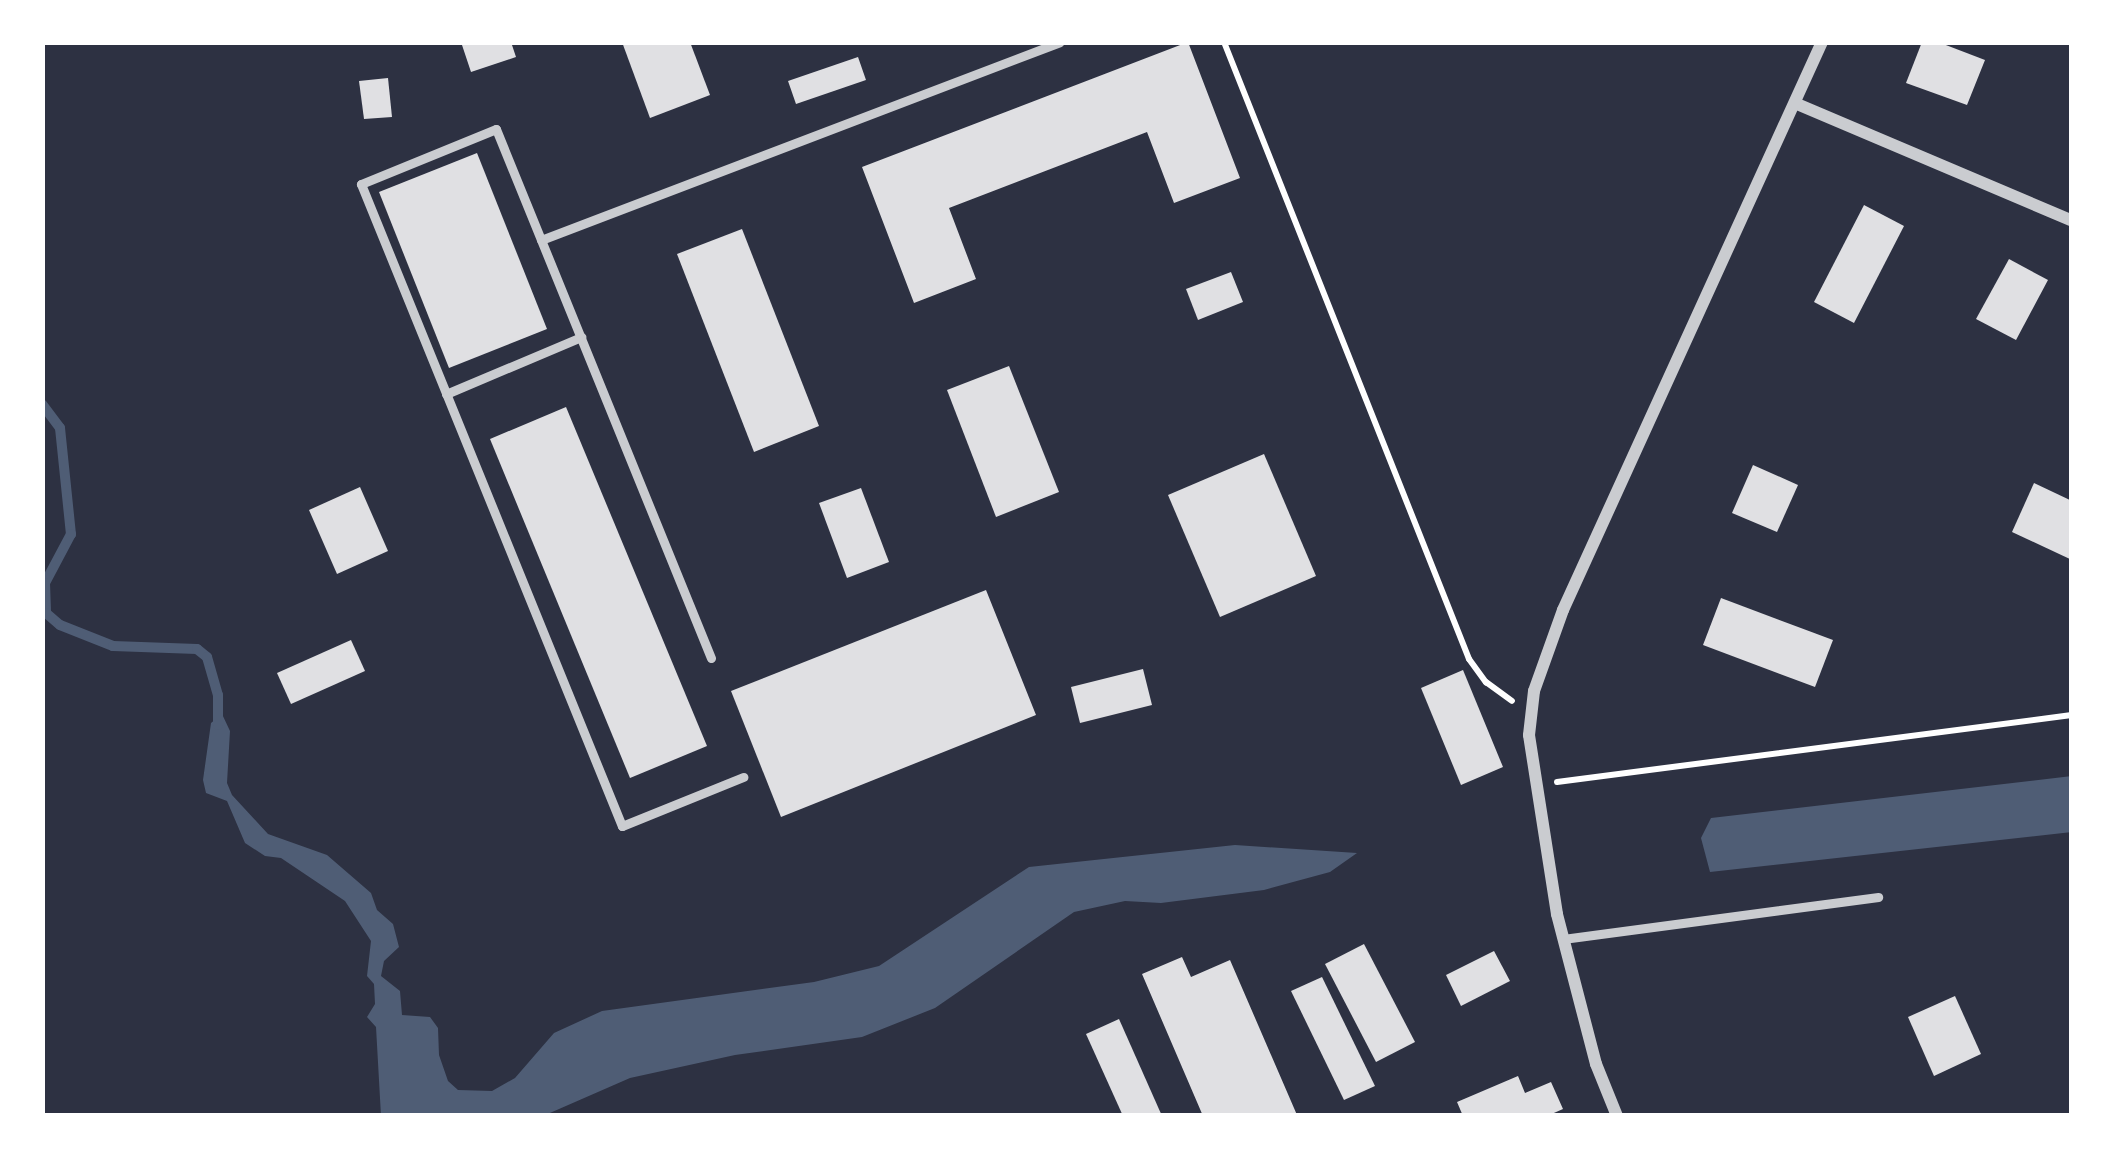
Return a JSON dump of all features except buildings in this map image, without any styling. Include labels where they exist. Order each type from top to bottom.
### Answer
[{"type":"street","points":[[1617,1116],[1596,1064],[1563,938],[1528,735],[1532,710],[1563,610],[1822,42]]},
{"type":"street","points":[[1797,104],[2072,221]]},
{"type":"lane","points":[[542,240],[1060,42]]},
{"type":"lane","points":[[711,658],[496,129],[361,184],[622,826],[743,777]]},
{"type":"lane","points":[[446,394],[581,337]]},
{"type":"lane","points":[[1563,938],[1878,898]]},
{"type":"path","points":[[1224,42],[1468,658],[1486,682],[1532,710]]},
{"type":"path","points":[[1535,785],[2072,716]]},
{"type":"water","points":[[222,714],[230,731],[227,783],[232,795],[268,834],[327,855],[371,893],[377,910],[393,924],[399,947],[384,961],[381,976],[400,991],[402,1015],[430,1017],[438,1028],[439,1055],[448,1081],[458,1090],[492,1091],[515,1078],[554,1033],[602,1011],[814,982],[879,966],[1029,867],[1235,845],[1357,853],[1330,872],[1264,890],[1161,903],[1125,901],[1074,912],[935,1008],[862,1037],[735,1055],[630,1078],[543,1116],[381,1116],[376,1027],[367,1017],[375,1004],[374,984],[367,976],[371,941],[345,901],[281,858],[265,856],[245,843],[227,801],[206,793],[203,780],[211,723]]},
{"type":"water","points":[[2072,776],[2072,832],[1710,872],[1701,838],[1711,818]]},
{"type":"waterway","points":[[42,404],[60,428],[71,534],[45,583],[46,613],[60,625],[113,646],[197,649],[207,657],[218,695],[218,725]]}]
